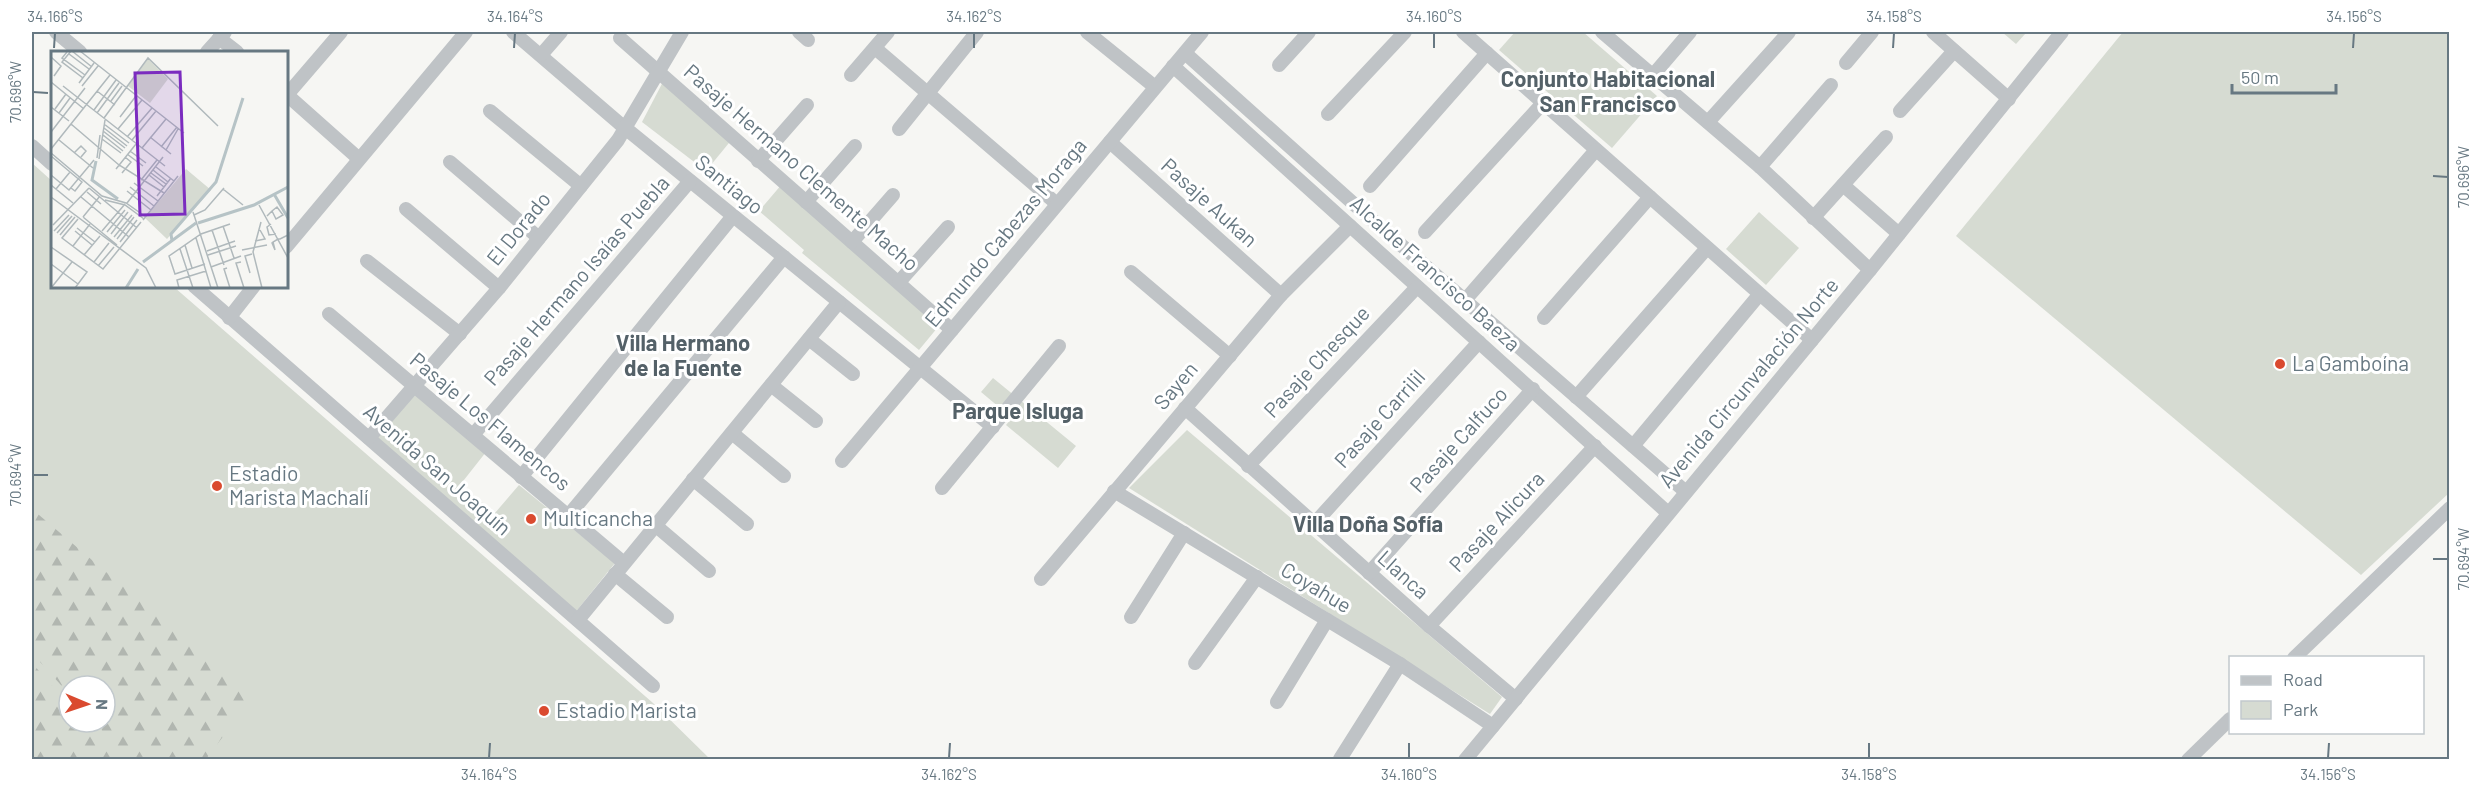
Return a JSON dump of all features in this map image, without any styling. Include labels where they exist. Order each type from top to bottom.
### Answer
[{"type":"street","points":[[56,32],[79,51]]},
{"type":"street","points":[[288,94],[341,32]]},
{"type":"street","points":[[288,245],[358,158],[466,32]]},
{"type":"street","name":"Santiago","points":[[513,32],[690,181],[993,427]]},
{"type":"street","points":[[541,55],[561,32]]},
{"type":"street","name":"El Dorado","points":[[369,438],[499,288],[626,128],[682,32]]},
{"type":"street","points":[[850,75],[888,32]]},
{"type":"street","points":[[900,129],[977,32]]},
{"type":"street","points":[[1087,32],[1155,87]]},
{"type":"street","name":"Edmundo Cabezas Moraga","points":[[842,461],[1202,32]]},
{"type":"street","points":[[1279,65],[1309,32]]},
{"type":"street","points":[[1328,114],[1405,32]]},
{"type":"street","points":[[1463,32],[1812,340]]},
{"type":"street","points":[[1602,32],[1654,74],[1760,167],[1870,270]]},
{"type":"street","points":[[1654,74],[1690,32]]},
{"type":"street","points":[[1708,122],[1789,32]]},
{"type":"street","points":[[1846,63],[1872,32]]},
{"type":"street","points":[[1933,32],[2009,99]]},
{"type":"street","name":"Avenida Circunvalación Norte","points":[[1465,759],[1870,270],[2062,32]]},
{"type":"street","points":[[208,51],[222,35],[236,51]]},
{"type":"street","name":"Pasaje Hermano Clemente Macho","points":[[620,38],[952,330]]},
{"type":"street","points":[[875,48],[1057,204]]},
{"type":"street","points":[[1900,111],[1954,51]]},
{"type":"street","name":"Alcalde Francisco Baeza","points":[[1185,53],[1346,197],[1686,492]]},
{"type":"street","points":[[1370,186],[1487,53]]},
{"type":"street","name":"Alcalde Francisco Baeza","points":[[1173,66],[1668,513]]},
{"type":"street","points":[[1760,167],[1832,85]]},
{"type":"street","points":[[288,96],[358,158]]},
{"type":"street","points":[[1425,232],[1543,103]]},
{"type":"street","points":[[758,161],[807,105]]},
{"type":"street","points":[[490,111],[581,186]]},
{"type":"street","points":[[1813,218],[1886,137]]},
{"type":"street","name":"Pasaje Aukan","points":[[1110,142],[1281,296]]},
{"type":"street","points":[[32,146],[51,163]]},
{"type":"street","points":[[806,202],[855,146]]},
{"type":"street","points":[[1466,299],[1596,150]]},
{"type":"street","points":[[450,162],[539,238]]},
{"type":"street","name":"Pasaje Hermano Isaías Puebla","points":[[473,435],[690,181]]},
{"type":"street","points":[[1843,185],[1899,234]]},
{"type":"street","points":[[852,242],[893,195]]},
{"type":"street","points":[[1544,318],[1650,197]]},
{"type":"street","points":[[406,210],[499,288]]},
{"type":"street","points":[[521,477],[733,216]]},
{"type":"street","name":"Sayen","points":[[1041,579],[1281,296],[1350,226]]},
{"type":"street","points":[[899,282],[948,227]]},
{"type":"street","points":[[1576,397],[1707,248]]},
{"type":"street","points":[[568,516],[784,257]]},
{"type":"street","points":[[367,261],[460,334]]},
{"type":"street","points":[[1131,272],[1230,356]]},
{"type":"street","name":"Pasaje Chesque","points":[[1248,466],[1418,287]]},
{"type":"street","name":"Avenida San Joaquín","points":[[196,288],[653,686]]},
{"type":"street","points":[[229,318],[252,288]]},
{"type":"street","points":[[1633,446],[1759,295]]},
{"type":"street","points":[[578,620],[839,302]]},
{"type":"street","name":"Pasaje Los Flamencos","points":[[329,314],[568,516],[667,617]]},
{"type":"street","points":[[809,339],[853,374]]},
{"type":"street","name":"Pasaje Carrilil","points":[[1313,525],[1479,342]]},
{"type":"street","points":[[942,489],[1059,346]]},
{"type":"street","points":[[771,385],[816,421]]},
{"type":"street","name":"Pasaje Calfuco","points":[[1369,573],[1533,390]]},
{"type":"street","name":"Llanca","points":[[1185,408],[1313,525],[1516,699]]},
{"type":"street","points":[[732,433],[784,477]]},
{"type":"street","name":"Pasaje Alicura","points":[[1429,626],[1595,446]]},
{"type":"street","points":[[693,479],[747,524]]},
{"type":"street","name":"Coyahue","points":[[1114,491],[1400,664],[1493,726]]},
{"type":"street","points":[[2295,656],[2450,508]]},
{"type":"street","points":[[655,525],[709,571]]},
{"type":"street","points":[[1131,617],[1184,533]]},
{"type":"street","points":[[1195,663],[1257,577]]},
{"type":"street","points":[[1276,702],[1327,620]]},
{"type":"street","points":[[1340,759],[1400,664]]},
{"type":"street","points":[[2188,759],[2229,719]]},
{"type":"green space","points":[[1515,32],[1583,32],[1657,96],[1612,148],[1499,50]]},
{"type":"green space","points":[[2002,32],[2025,32],[2026,33],[2016,44]]},
{"type":"green space","name":"La Gamboína","points":[[2123,32],[2449,32],[2449,493],[2361,575],[1956,236]]},
{"type":"green space","points":[[665,78],[733,138],[706,171],[642,122]]},
{"type":"green space","name":"Estadio Marista Machalí","points":[[32,163],[51,180],[51,288],[175,288],[653,703],[710,759],[32,760]]},
{"type":"green space","points":[[782,184],[943,321],[919,350],[802,253],[804,250],[759,211]]},
{"type":"green space","points":[[1759,212],[1799,248],[1766,285],[1726,249]]},
{"type":"green space","points":[[993,378],[1076,446],[1058,468],[1006,425],[1012,418],[981,392]]},
{"type":"green space","points":[[415,394],[486,452],[460,485],[495,513],[519,485],[615,563],[574,614],[377,439]]},
{"type":"green space","points":[[1187,430],[1502,697],[1490,714],[1129,488]]},
{"type":"green space","points":[[32,509],[253,697],[206,759],[128,759],[105,734],[117,734],[117,674],[57,674],[57,681],[32,653]]},
{"type":"green space","points":[[32,663],[57,691],[57,734],[95,734],[117,759],[32,759]]},
{"type":"place","name":"La Gamboína","points":[[2280,364]]},
{"type":"place","name":"Estadio Marista Machalí","points":[[217,486]]},
{"type":"place","name":"Multicancha","points":[[531,519]]},
{"type":"place","name":"Estadio Marista","points":[[544,711]]},
{"type":"district","name":"Conjunto Habitacional San Francisco","points":[[1608,92]]},
{"type":"district","name":"Villa Hermano de la Fuente","points":[[683,356]]},
{"type":"district","name":"Parque Isluga","points":[[1018,411]]},
{"type":"district","name":"Villa Doña Sofía","points":[[1368,524]]}]
